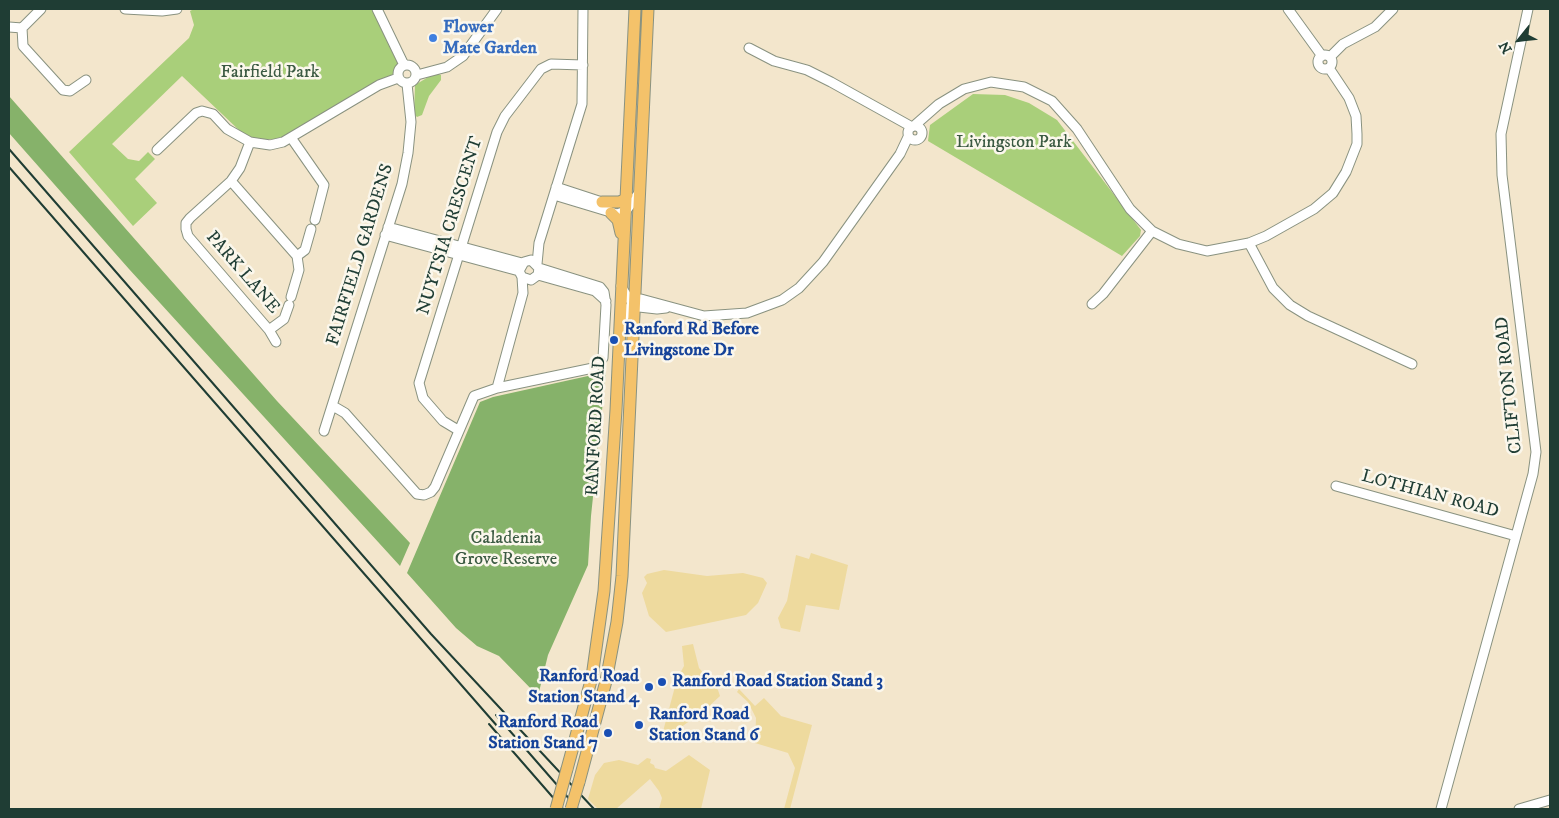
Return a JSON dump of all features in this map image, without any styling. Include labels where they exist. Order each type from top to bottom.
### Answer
[{"type":"main road","name":"RANFORD ROAD","points":[[556,809],[592,678],[601,622],[607,563],[635,9]]},
{"type":"main road","name":"RANFORD ROAD","points":[[571,809],[606,681],[617,622],[623,556],[634,322],[637,304],[648,9]]},
{"type":"main road","points":[[602,202],[618,202],[624,200],[627,195]]},
{"type":"main road","points":[[611,213],[620,225],[622,257]]},
{"type":"street","points":[[41,9],[22,28],[23,46],[63,90],[70,91],[86,80]]},
{"type":"street","points":[[124,9],[162,11],[177,9]]},
{"type":"street","points":[[377,9],[404,65],[415,68],[417,75],[414,81],[407,84],[398,78]]},
{"type":"street","points":[[417,75],[446,67],[463,56],[495,9]]},
{"type":"street","points":[[497,388],[529,270],[582,104],[583,9]]},
{"type":"street","points":[[619,330],[627,309],[644,299],[666,308],[704,316],[728,316],[762,308],[787,296],[813,275],[913,133],[939,104],[964,89],[992,82],[1024,87],[1052,101],[1077,129],[1130,209],[1152,231],[1178,244],[1207,251],[1249,243],[1314,209],[1333,193],[1346,172],[1357,144],[1356,116],[1349,98],[1329,68],[1332,63],[1288,9]]},
{"type":"street","points":[[1326,56],[1343,44],[1375,27],[1392,9]]},
{"type":"street","name":"CLIFTON ROAD","points":[[1441,809],[1533,474],[1536,452],[1502,175],[1501,134],[1528,9]]},
{"type":"street","points":[[9,27],[22,28]]},
{"type":"street","points":[[749,48],[774,61],[807,70],[831,82],[877,107],[913,133]]},
{"type":"street","name":"NUYTSIA CRESCENT","points":[[458,430],[443,421],[423,398],[419,383],[497,132],[505,116],[541,69],[551,64],[583,65]]},
{"type":"street","points":[[398,78],[398,71],[404,65]]},
{"type":"street","points":[[157,150],[196,114],[202,111],[213,114],[227,129],[250,142],[270,145],[292,138],[378,85],[398,78]]},
{"type":"street","name":"FAIRFIELD GARDENS","points":[[324,431],[402,184],[411,122],[407,84]]},
{"type":"street","points":[[292,138],[324,185],[315,220]]},
{"type":"street","name":"PARK LANE","points":[[250,142],[240,168],[231,180],[190,218],[186,224],[186,229],[188,236],[269,330],[276,342]]},
{"type":"street","points":[[231,180],[297,256],[305,250],[311,230]]},
{"type":"street","points":[[555,191],[611,213],[626,211],[636,200],[640,188]]},
{"type":"street","points":[[555,191],[602,202],[626,211],[639,228]]},
{"type":"street","points":[[332,406],[345,414],[417,494],[424,495],[435,487],[474,396],[497,388],[598,365],[604,358],[606,301],[594,291],[529,270],[387,231]]},
{"type":"street","points":[[1092,304],[1103,294],[1152,231]]},
{"type":"street","points":[[1249,243],[1272,288],[1290,305],[1308,316],[1412,364]]},
{"type":"street","name":"PARK LANE","points":[[269,330],[284,319],[299,270],[297,256]]},
{"type":"street","points":[[621,285],[625,294],[637,304]]},
{"type":"street","points":[[500,372],[507,386]]},
{"type":"street","name":"LOTHIAN ROAD","points":[[1336,486],[1516,536]]},
{"type":"street","points":[[1518,809],[1550,800]]},
{"type":"green space","name":"Fairfield Park","points":[[194,9],[372,9],[399,64],[393,74],[291,135],[275,139],[256,140],[242,133],[182,76],[112,144],[128,159],[139,161],[148,152],[155,159],[135,179],[157,203],[133,226],[69,152],[189,38],[194,25],[190,11]]},
{"type":"green space","points":[[435,73],[441,75],[441,80],[429,96],[422,115],[417,117],[414,114],[415,85]]},
{"type":"green space","name":"Livingston Park","points":[[973,94],[1005,95],[1029,103],[1057,120],[1141,230],[1140,236],[1122,256],[928,141],[930,125]]},
{"type":"green space","points":[[9,96],[277,401],[410,543],[400,566],[129,269],[9,133]]},
{"type":"green space","name":"Caladenia Grove Reserve","points":[[606,372],[591,516],[588,565],[548,655],[538,696],[499,656],[477,646],[456,628],[407,573],[480,402],[493,397]]},
{"type":"sand","points":[[811,553],[848,565],[839,610],[806,605],[800,632],[781,628],[778,618],[787,601],[796,555],[809,559]]},
{"type":"sand","points":[[664,570],[707,576],[743,573],[763,578],[767,583],[758,603],[746,615],[666,632],[649,616],[642,593],[647,583],[644,577],[647,574]]},
{"type":"sand","points":[[693,644],[699,668],[718,690],[720,696],[706,709],[696,712],[691,720],[663,740],[661,739],[677,679],[684,666],[682,646]]},
{"type":"sand","points":[[739,689],[755,706],[764,698],[781,716],[812,725],[790,809],[784,809],[795,768],[788,753],[755,743],[756,718],[748,702],[737,692]]},
{"type":"sand","points":[[689,755],[710,770],[701,809],[659,809],[662,798],[650,779],[616,809],[598,809],[588,799],[595,775],[604,763],[619,760],[638,765],[647,758],[651,759],[650,763],[655,768],[666,771]]},
{"type":"railway","points":[[9,149],[431,634],[594,809]]},
{"type":"railway","points":[[9,167],[498,727]]},
{"type":"railway","points":[[496,715],[578,809]]},
{"type":"railway","points":[[489,724],[563,809]]},
{"type":"place","name":"Flower Mate Garden","points":[[433,38]]},
{"type":"place","name":"Ranford Rd Before Livingstone Dr","points":[[614,340]]},
{"type":"place","name":"Ranford Road Station Stand 3","points":[[662,682]]},
{"type":"place","name":"Ranford Road Station Stand 4","points":[[649,687]]},
{"type":"place","name":"Ranford Road Station Stand 6","points":[[639,725]]},
{"type":"place","name":"Ranford Road Station Stand 7","points":[[608,733]]}]
